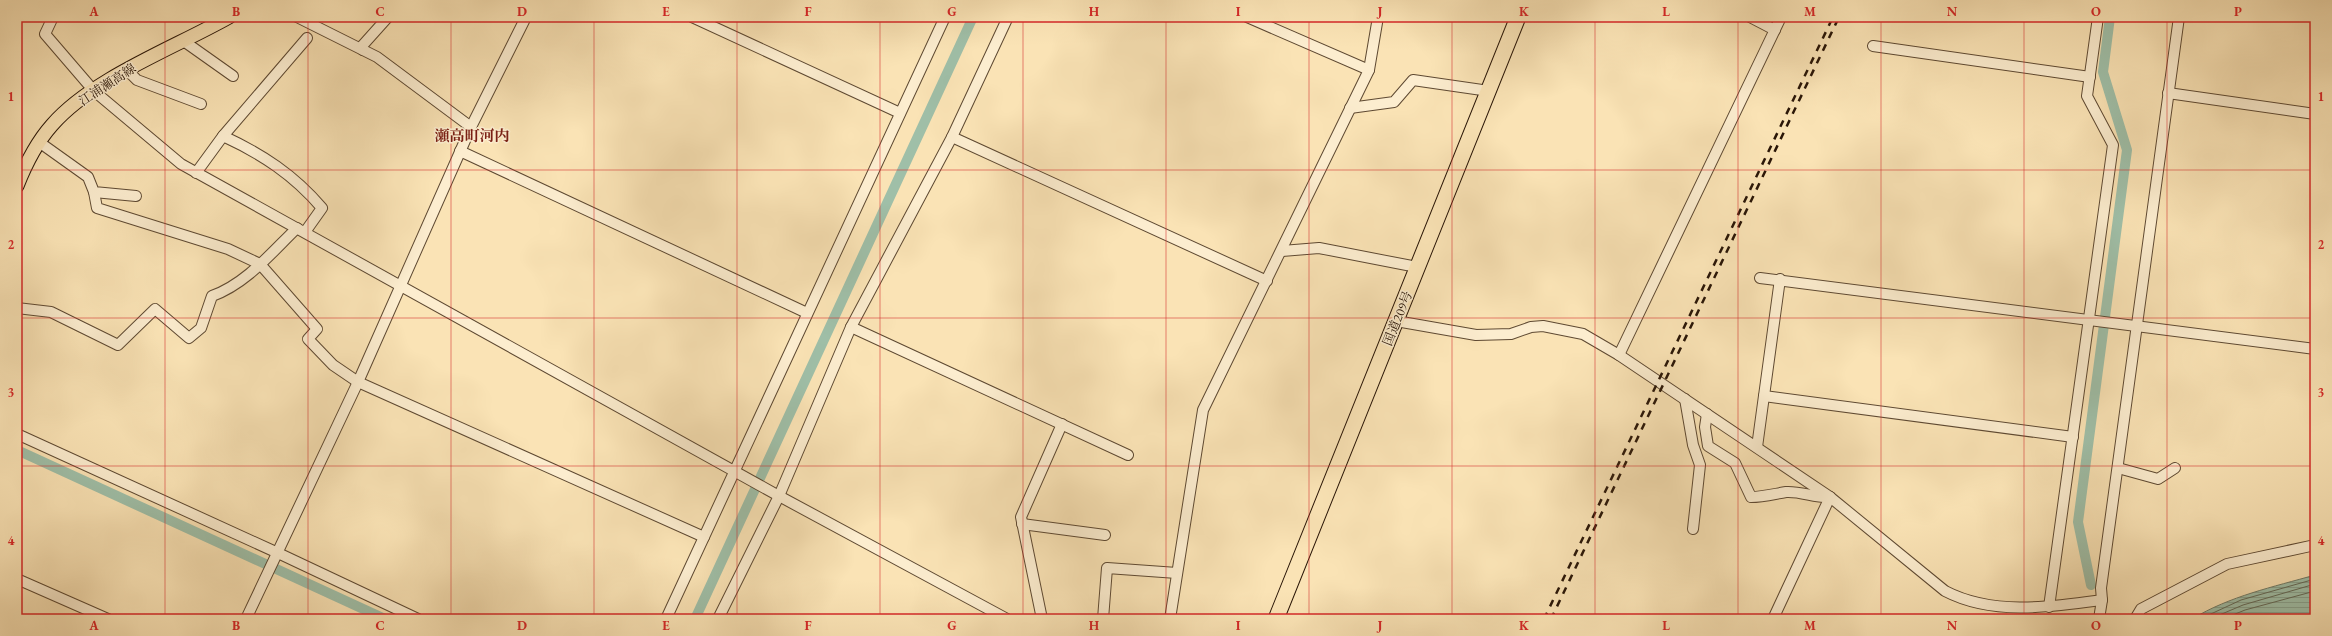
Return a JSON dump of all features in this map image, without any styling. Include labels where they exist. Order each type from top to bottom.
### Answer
[{"type":"highway","name":"国道209号","points":[[1276,619],[1518,17]]},
{"type":"main road","name":"江浦瀬高線","points":[[17,186],[28,158],[39,142],[68,110],[127,70],[185,42],[229,17]]},
{"type":"street","points":[[53,17],[45,34],[94,91],[181,164],[779,496],[1007,619]]},
{"type":"street","points":[[297,17],[377,57],[471,127]]},
{"type":"street","points":[[363,50],[362,46],[388,17]]},
{"type":"street","points":[[246,619],[358,382],[471,127],[526,17]]},
{"type":"street","points":[[692,17],[900,113]]},
{"type":"street","points":[[666,619],[704,537],[737,472],[807,313],[945,17]]},
{"type":"street","points":[[718,619],[779,496],[851,327],[952,137],[1008,17]]},
{"type":"street","points":[[1247,17],[1369,70]]},
{"type":"street","points":[[1170,619],[1203,410],[1282,251],[1369,70],[1378,17]]},
{"type":"street","points":[[1750,17],[1775,30]]},
{"type":"street","points":[[1619,355],[1781,17]]},
{"type":"street","points":[[2049,607],[2113,145],[2087,96],[2098,17]]},
{"type":"street","points":[[2099,619],[2102,600],[2101,588],[2179,17]]},
{"type":"street","points":[[196,173],[223,136],[307,38]]},
{"type":"street","points":[[185,42],[233,76]]},
{"type":"street","points":[[1872,46],[2090,77]]},
{"type":"street","points":[[127,70],[137,80],[201,104]]},
{"type":"street","points":[[1350,108],[1394,102],[1413,80],[1489,91]]},
{"type":"street","points":[[2168,93],[2315,114]]},
{"type":"street","points":[[17,308],[51,312],[118,345],[155,309],[189,338],[201,328],[212,296],[228,290],[301,230],[322,208],[303,186],[252,149],[223,136]]},
{"type":"street","points":[[952,137],[1267,280]]},
{"type":"street","points":[[39,142],[88,177],[94,192],[97,208],[228,249],[260,264],[317,329],[308,339],[333,365],[358,382],[704,537]]},
{"type":"street","points":[[460,151],[807,313]]},
{"type":"street","points":[[94,192],[136,196]]},
{"type":"street","points":[[1282,251],[1319,248],[1418,267]]},
{"type":"street","points":[[1760,278],[1780,279],[2315,349]]},
{"type":"street","points":[[1757,447],[1780,279]]},
{"type":"street","points":[[1396,321],[1476,335],[1511,334],[1531,327],[1543,326],[1583,334],[1619,355],[1830,497],[1945,590],[1958,598],[1974,603],[1997,606],[2049,607],[2102,600]]},
{"type":"street","points":[[851,327],[1128,455]]},
{"type":"street","points":[[1764,396],[2073,437]]},
{"type":"street","points":[[1685,399],[1693,445],[1700,465],[1693,529]]},
{"type":"street","points":[[1707,414],[1705,427],[1708,446],[1735,462],[1751,497],[1769,496],[1786,492],[1805,494],[1819,498],[1830,497]]},
{"type":"street","points":[[1042,619],[1021,517],[1062,424]]},
{"type":"street","points":[[17,434],[278,553],[418,619]]},
{"type":"street","points":[[2118,468],[2158,479],[2174,468]]},
{"type":"street","points":[[1773,619],[1830,497]]},
{"type":"street","points":[[1022,524],[1105,535]]},
{"type":"street","points":[[2135,619],[2142,609],[2227,564],[2315,545]]},
{"type":"street","points":[[1103,619],[1107,568],[1177,573]]},
{"type":"street","points":[[17,579],[108,619]]},
{"type":"water","points":[[2315,575],[2315,619],[2192,619],[2221,604],[2237,598]]},
{"type":"waterway","points":[[695,619],[973,17]]},
{"type":"waterway","points":[[2091,585],[2078,522],[2127,150],[2103,72],[2110,17]]},
{"type":"waterway","points":[[17,450],[385,619]]},
{"type":"railway","points":[[1544,619],[1833,17]]},
{"type":"railway","points":[[1551,619],[1839,17]]},
{"type":"district","name":"瀬高町河内","points":[[472,136]]}]
